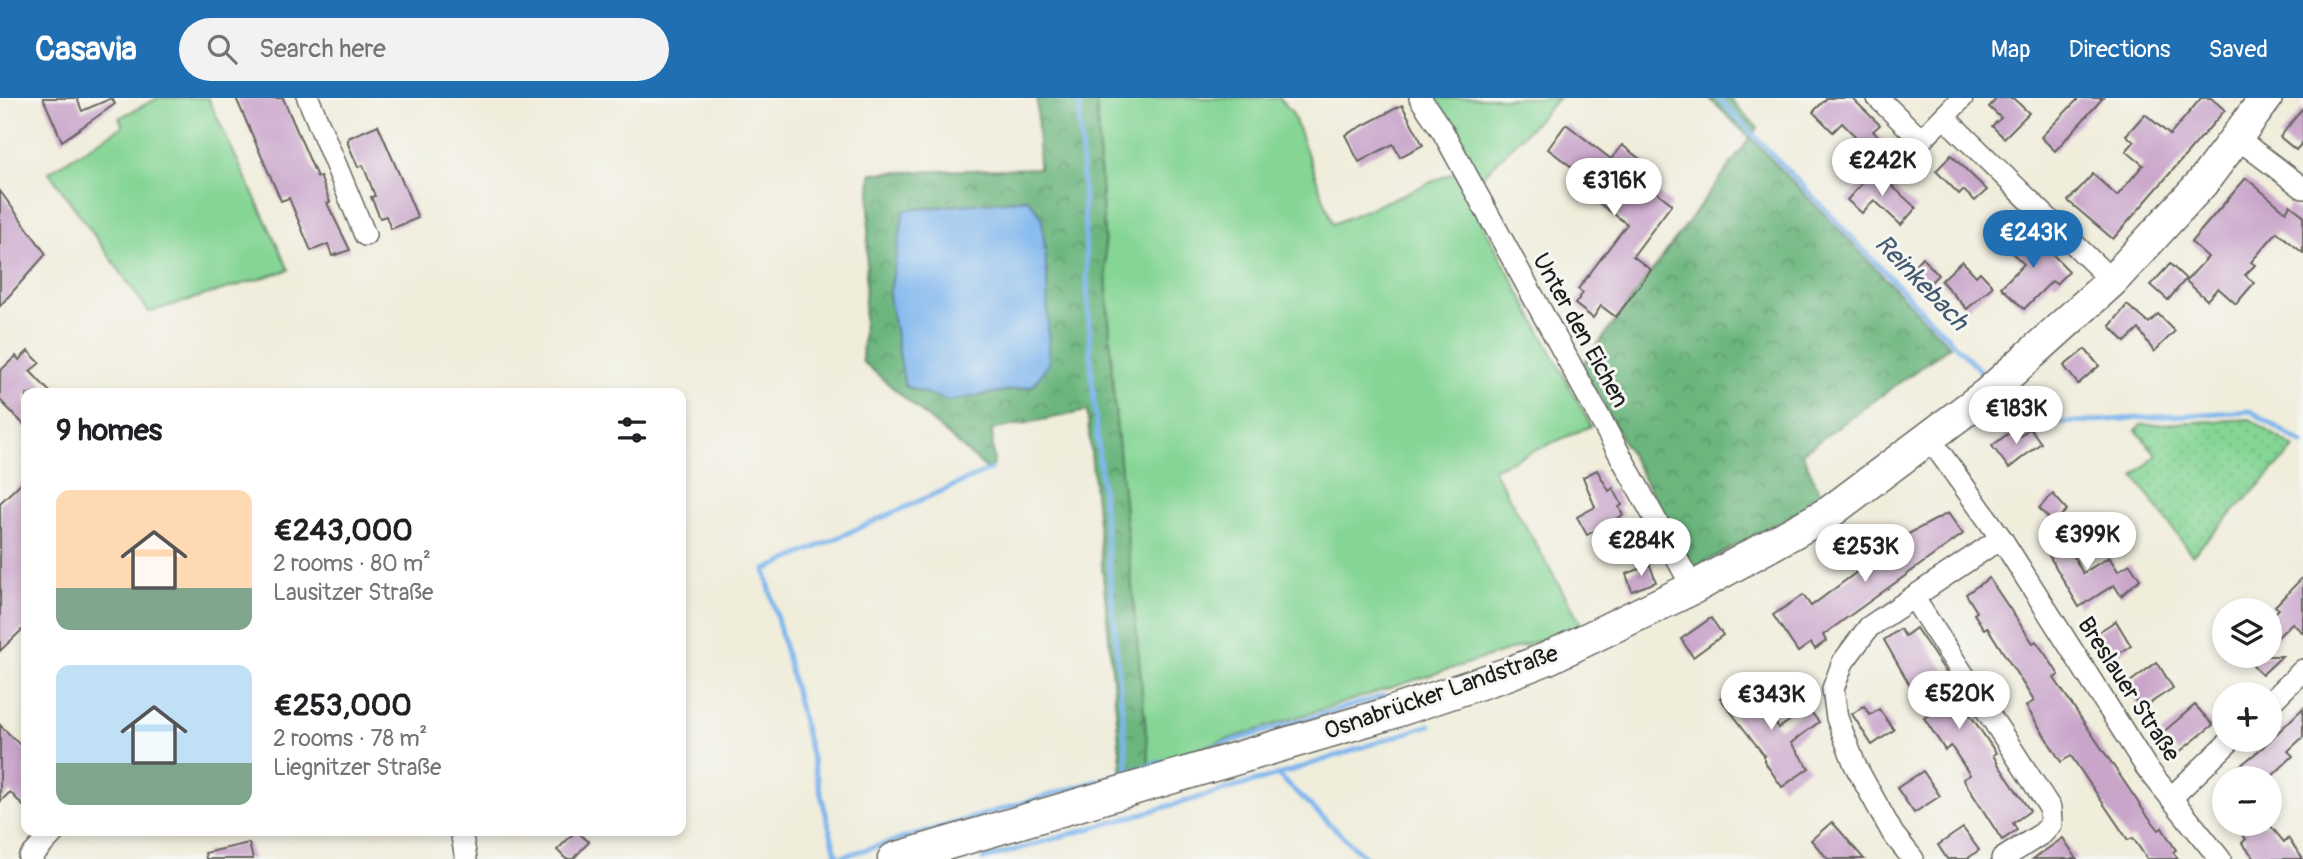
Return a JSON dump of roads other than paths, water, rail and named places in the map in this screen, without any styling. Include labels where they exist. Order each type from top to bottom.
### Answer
[{"type":"street","points":[[308,98],[365,235]]},
{"type":"street","name":"Unter den Eichen","points":[[1420,98],[1443,132],[1693,588]]},
{"type":"street","points":[[1878,98],[1922,140]]},
{"type":"street","points":[[1891,171],[1962,98]]},
{"type":"street","name":"Osnabrücker Landstraße","points":[[894,859],[1384,715],[1507,674],[1546,659],[1693,588],[1830,512],[1987,394],[2112,281],[2202,183],[2266,98]]},
{"type":"street","points":[[1944,117],[2112,281]]},
{"type":"street","points":[[2237,138],[2303,188]]},
{"type":"street","name":"Breslauer Straße","points":[[1930,439],[2001,538],[2146,767],[2220,859]]},
{"type":"street","points":[[1913,859],[1893,834],[1855,765],[1837,718],[1833,689],[1843,662],[1854,643],[1869,627],[2001,538]]},
{"type":"street","points":[[1913,597],[2050,808],[2051,824],[2043,833],[2002,859]]},
{"type":"street","points":[[2282,691],[2303,670]]},
{"type":"street","points":[[2171,798],[2219,752]]},
{"type":"street","points":[[29,859],[50,836]]},
{"type":"street","points":[[462,836],[467,859]]},
{"type":"water","points":[[1028,199],[1042,217],[1047,275],[1049,363],[1033,386],[948,401],[905,386],[889,297],[904,210]]},
{"type":"waterway","points":[[1079,98],[1091,368],[1128,774]]},
{"type":"waterway","name":"Reinkebach","points":[[1718,98],[1981,372]]},
{"type":"waterway","name":"Reinkebach","points":[[2011,403],[2044,424],[2251,411],[2303,444]]},
{"type":"waterway","points":[[991,469],[765,570],[837,858],[1384,696]]},
{"type":"waterway","points":[[983,859],[1278,775],[1430,725]]},
{"type":"waterway","points":[[1278,775],[1367,859]]}]
